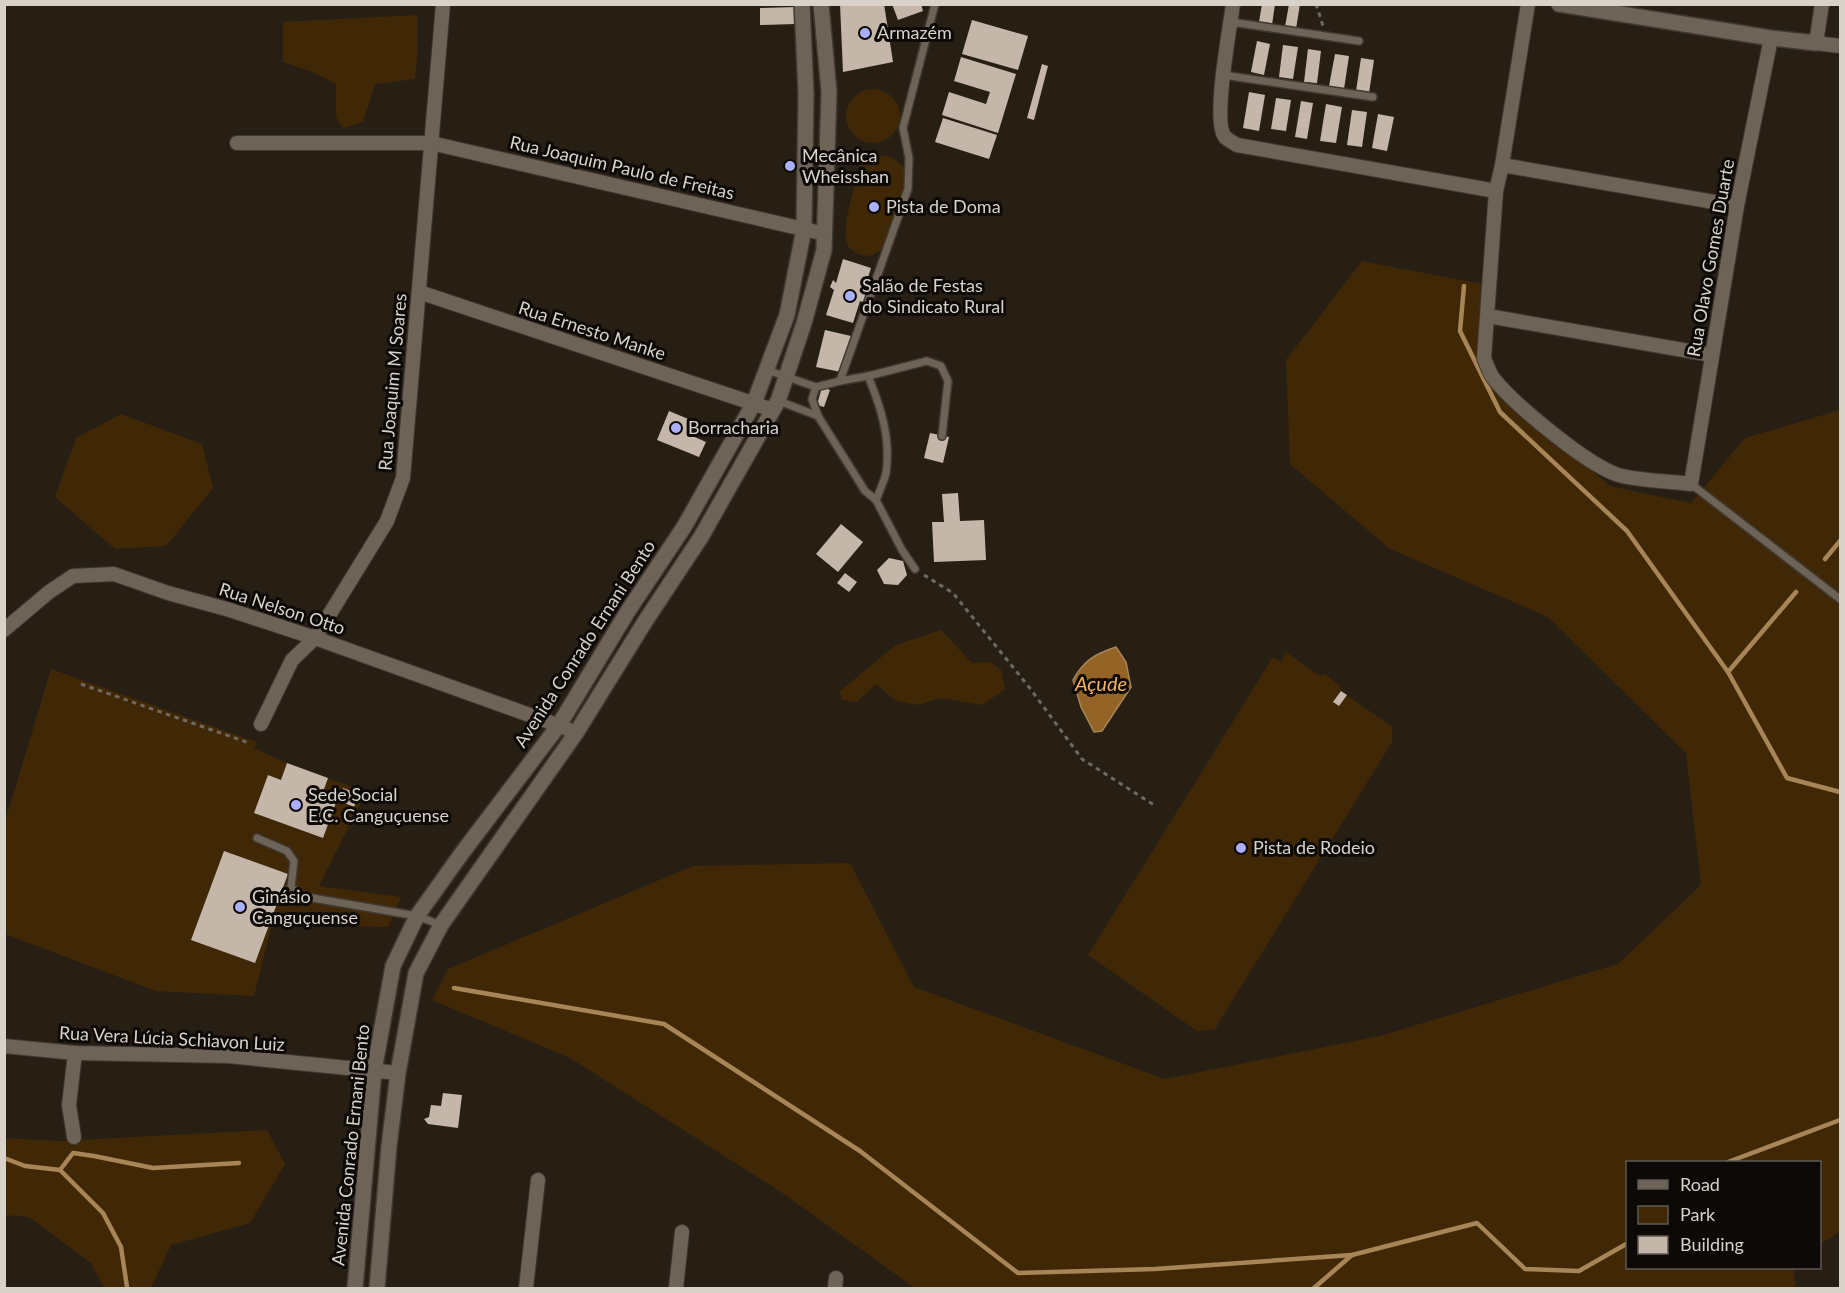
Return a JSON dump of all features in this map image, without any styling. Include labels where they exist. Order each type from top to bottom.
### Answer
[{"type":"street","name":"Rua Joaquim M Soares","points":[[261,724],[292,660],[315,638],[387,521],[403,478],[443,4]]},
{"type":"street","name":"Avenida Conrado Ernani Bento","points":[[355,1288],[375,1071],[393,966],[417,916],[559,725],[628,611],[684,527],[754,404],[787,315],[804,230],[806,94],[802,4]]},
{"type":"street","points":[[376,1288],[398,1073],[416,973],[441,925],[576,733],[701,537],[775,406],[807,313],[824,250],[829,92],[821,4]]},
{"type":"street","points":[[1233,4],[1219,122],[1225,137],[1237,145],[1496,191]]},
{"type":"street","points":[[1528,4],[1496,191],[1484,358],[1491,376],[1507,394],[1567,444],[1602,468],[1621,476],[1691,484]]},
{"type":"street","points":[[1559,4],[1771,38],[1840,46]]},
{"type":"street","points":[[1816,43],[1822,4]]},
{"type":"street","name":"Rua Olavo Gomes Duarte","points":[[1691,484],[1737,206],[1771,38]]},
{"type":"street","points":[[806,94],[829,92]]},
{"type":"street","name":"Rua Joaquim Paulo de Freitas","points":[[237,143],[431,142],[825,234]]},
{"type":"street","points":[[1502,165],[1737,206]]},
{"type":"street","name":"Rua Ernesto Manke","points":[[419,292],[754,404],[775,406]]},
{"type":"street","points":[[1488,316],[1712,356]]},
{"type":"street","points":[[684,527],[701,537]]},
{"type":"street","name":"Rua Nelson Otto","points":[[4,630],[49,592],[74,576],[114,574],[315,638],[576,733]]},
{"type":"street","name":"Rua Vera Lúcia Schiavon Luiz","points":[[4,1046],[75,1053],[228,1056],[398,1073]]},
{"type":"street","points":[[74,1137],[69,1105],[75,1053]]},
{"type":"street","points":[[526,1288],[538,1180]]},
{"type":"street","points":[[676,1288],[682,1232]]},
{"type":"lane","points":[[840,381],[908,189],[909,158],[903,128],[935,4]]},
{"type":"lane","points":[[1231,22],[1359,41]]},
{"type":"lane","points":[[1223,75],[1373,98]]},
{"type":"lane","points":[[766,370],[816,387],[927,362],[941,366],[948,381],[942,436]]},
{"type":"lane","points":[[868,376],[881,411],[886,434],[886,475],[876,500]]},
{"type":"lane","points":[[816,387],[812,399],[818,416],[865,490],[876,500],[902,550],[915,569]]},
{"type":"lane","points":[[775,406],[818,416]]},
{"type":"lane","points":[[1691,484],[1840,599]]},
{"type":"lane","points":[[257,838],[287,850],[294,861],[291,887],[301,896],[417,916],[441,925]]},
{"type":"path","points":[[1317,4],[1321,22],[1329,37]]},
{"type":"path","points":[[915,569],[953,593],[1029,687],[1082,759],[1154,805]]},
{"type":"path","points":[[81,684],[249,744]]},
{"type":"green space","points":[[417,15],[415,79],[375,84],[363,122],[343,128],[336,117],[336,84],[313,72],[283,62],[283,22]]},
{"type":"green space","points":[[873,89],[883,91],[892,97],[898,106],[900,116],[898,126],[892,135],[883,141],[873,143],[863,141],[854,135],[848,126],[846,116],[848,106],[854,97],[863,91]]},
{"type":"green space","name":"Pista de Doma","points":[[884,155],[894,159],[903,167],[906,183],[889,240],[884,249],[869,256],[863,255],[848,246],[846,230],[849,208],[859,168],[864,162]]},
{"type":"green space","points":[[1362,261],[1482,284],[1482,376],[1610,486],[1691,503],[1745,438],[1840,410],[1840,1232],[1821,1243],[1821,1161],[1626,1161],[1626,1269],[1793,1269],[1796,1288],[915,1288],[781,1192],[570,1058],[432,1000],[448,969],[693,866],[850,863],[914,987],[1165,1079],[1380,1036],[1618,964],[1701,885],[1686,753],[1548,617],[1390,549],[1290,464],[1286,360]]},
{"type":"green space","points":[[121,414],[202,444],[213,488],[166,546],[115,549],[55,497],[76,438]]},
{"type":"green space","points":[[941,630],[972,663],[990,662],[1001,670],[1005,689],[982,705],[941,698],[917,705],[895,700],[876,684],[857,702],[842,700],[840,691],[896,645]]},
{"type":"green space","name":"Pista de Rodeio","points":[[1286,652],[1320,676],[1325,674],[1340,686],[1341,691],[1392,727],[1392,742],[1215,1029],[1197,1031],[1088,955],[1273,657],[1281,662]]},
{"type":"green space","points":[[51,669],[257,742],[254,748],[287,763],[366,792],[319,886],[401,897],[388,927],[272,924],[254,996],[156,991],[5,934],[4,825]]},
{"type":"green space","points":[[267,1130],[285,1164],[250,1223],[171,1245],[151,1288],[104,1288],[91,1263],[29,1217],[5,1215],[4,1138],[60,1141]]},
{"type":"water","name":"Açude","points":[[1116,647],[1126,662],[1131,687],[1102,731],[1094,732],[1081,707],[1073,680],[1081,667],[1091,659]]},
{"type":"building","name":"Armazém","points":[[840,4],[884,4],[893,62],[843,72]]},
{"type":"building","points":[[892,4],[921,4],[923,11],[898,20]]},
{"type":"building","points":[[1262,4],[1275,4],[1272,25],[1259,22]]},
{"type":"building","points":[[1289,4],[1300,4],[1296,29],[1285,27]]},
{"type":"building","points":[[796,7],[796,24],[760,25],[760,8]]},
{"type":"building","points":[[972,20],[1028,36],[1018,70],[962,54]]},
{"type":"building","points":[[1257,41],[1270,44],[1264,75],[1251,72]]},
{"type":"building","points":[[1283,45],[1298,47],[1293,79],[1279,77]]},
{"type":"building","points":[[1308,49],[1321,51],[1317,83],[1304,82]]},
{"type":"building","points":[[1335,54],[1349,56],[1344,89],[1329,86]]},
{"type":"building","points":[[961,57],[1016,74],[998,133],[942,115],[949,92],[986,104],[990,92],[954,81]]},
{"type":"building","points":[[1361,58],[1374,60],[1369,93],[1356,91]]},
{"type":"building","points":[[1042,64],[1048,66],[1034,120],[1027,118]]},
{"type":"building","points":[[1249,92],[1265,95],[1259,131],[1243,128]]},
{"type":"building","points":[[1276,98],[1291,100],[1286,131],[1271,129]]},
{"type":"building","points":[[1301,101],[1313,103],[1307,139],[1295,137]]},
{"type":"building","points":[[1326,104],[1342,107],[1336,143],[1320,141]]},
{"type":"building","points":[[1352,110],[1367,112],[1362,147],[1347,145]]},
{"type":"building","points":[[1378,114],[1394,117],[1387,151],[1372,148]]},
{"type":"building","points":[[943,118],[997,135],[989,159],[935,142]]},
{"type":"building","name":"Salão de Festas do Sindicato Rural","points":[[843,259],[871,268],[865,287],[870,289],[866,303],[860,301],[853,323],[826,315],[834,290],[830,287],[833,280],[836,283]]},
{"type":"building","points":[[825,330],[851,336],[841,372],[816,367]]},
{"type":"building","points":[[822,387],[830,390],[824,407],[817,405]]},
{"type":"building","name":"Borracharia","points":[[669,411],[693,421],[688,434],[706,442],[699,457],[657,440]]},
{"type":"building","points":[[930,433],[949,437],[943,463],[924,458]]},
{"type":"building","points":[[958,493],[960,521],[984,520],[986,560],[934,562],[932,522],[944,522],[942,494]]},
{"type":"building","points":[[841,524],[863,542],[838,572],[816,554]]},
{"type":"building","points":[[889,558],[903,561],[907,575],[898,585],[884,584],[877,570]]},
{"type":"building","points":[[845,573],[857,582],[849,592],[837,583]]},
{"type":"building","points":[[1341,691],[1347,695],[1339,706],[1333,702]]},
{"type":"building","name":"Sede Social E.C. Canguçuense","points":[[287,763],[328,778],[323,792],[338,797],[323,838],[254,813],[268,775],[281,780]]},
{"type":"building","points":[[343,788],[359,794],[354,807],[338,800]]},
{"type":"building","name":"Ginásio Canguçuense","points":[[224,851],[288,874],[255,963],[191,940]]},
{"type":"building","points":[[443,1093],[462,1095],[458,1128],[428,1124],[424,1119],[429,1117],[431,1105],[441,1106]]},
{"type":"waterway","points":[[1464,286],[1460,331],[1500,412],[1627,531],[1728,672],[1787,778],[1840,792]]},
{"type":"waterway","points":[[1825,559],[1840,541]]},
{"type":"waterway","points":[[1728,672],[1796,592]]},
{"type":"waterway","points":[[454,988],[664,1024],[860,1151],[1018,1273],[1155,1269],[1352,1255]]},
{"type":"waterway","points":[[1731,1161],[1840,1120]]},
{"type":"waterway","points":[[60,1170],[73,1153],[153,1168],[239,1163]]},
{"type":"waterway","points":[[4,1158],[25,1166],[60,1170],[103,1213],[121,1247],[127,1287]]},
{"type":"waterway","points":[[1314,1288],[1352,1255],[1477,1223],[1525,1269],[1579,1271],[1626,1244]]},
{"type":"place","name":"Armazém","points":[[865,33]]},
{"type":"place","name":"Mecânica Wheisshan","points":[[790,166]]},
{"type":"place","name":"Pista de Doma","points":[[874,207]]},
{"type":"place","name":"Salão de Festas do Sindicato Rural","points":[[850,296]]},
{"type":"place","name":"Borracharia","points":[[676,428]]},
{"type":"place","name":"Sede Social E.C. Canguçuense","points":[[296,805]]},
{"type":"place","name":"Pista de Rodeio","points":[[1241,848]]},
{"type":"place","name":"Ginásio Canguçuense","points":[[240,907]]}]
